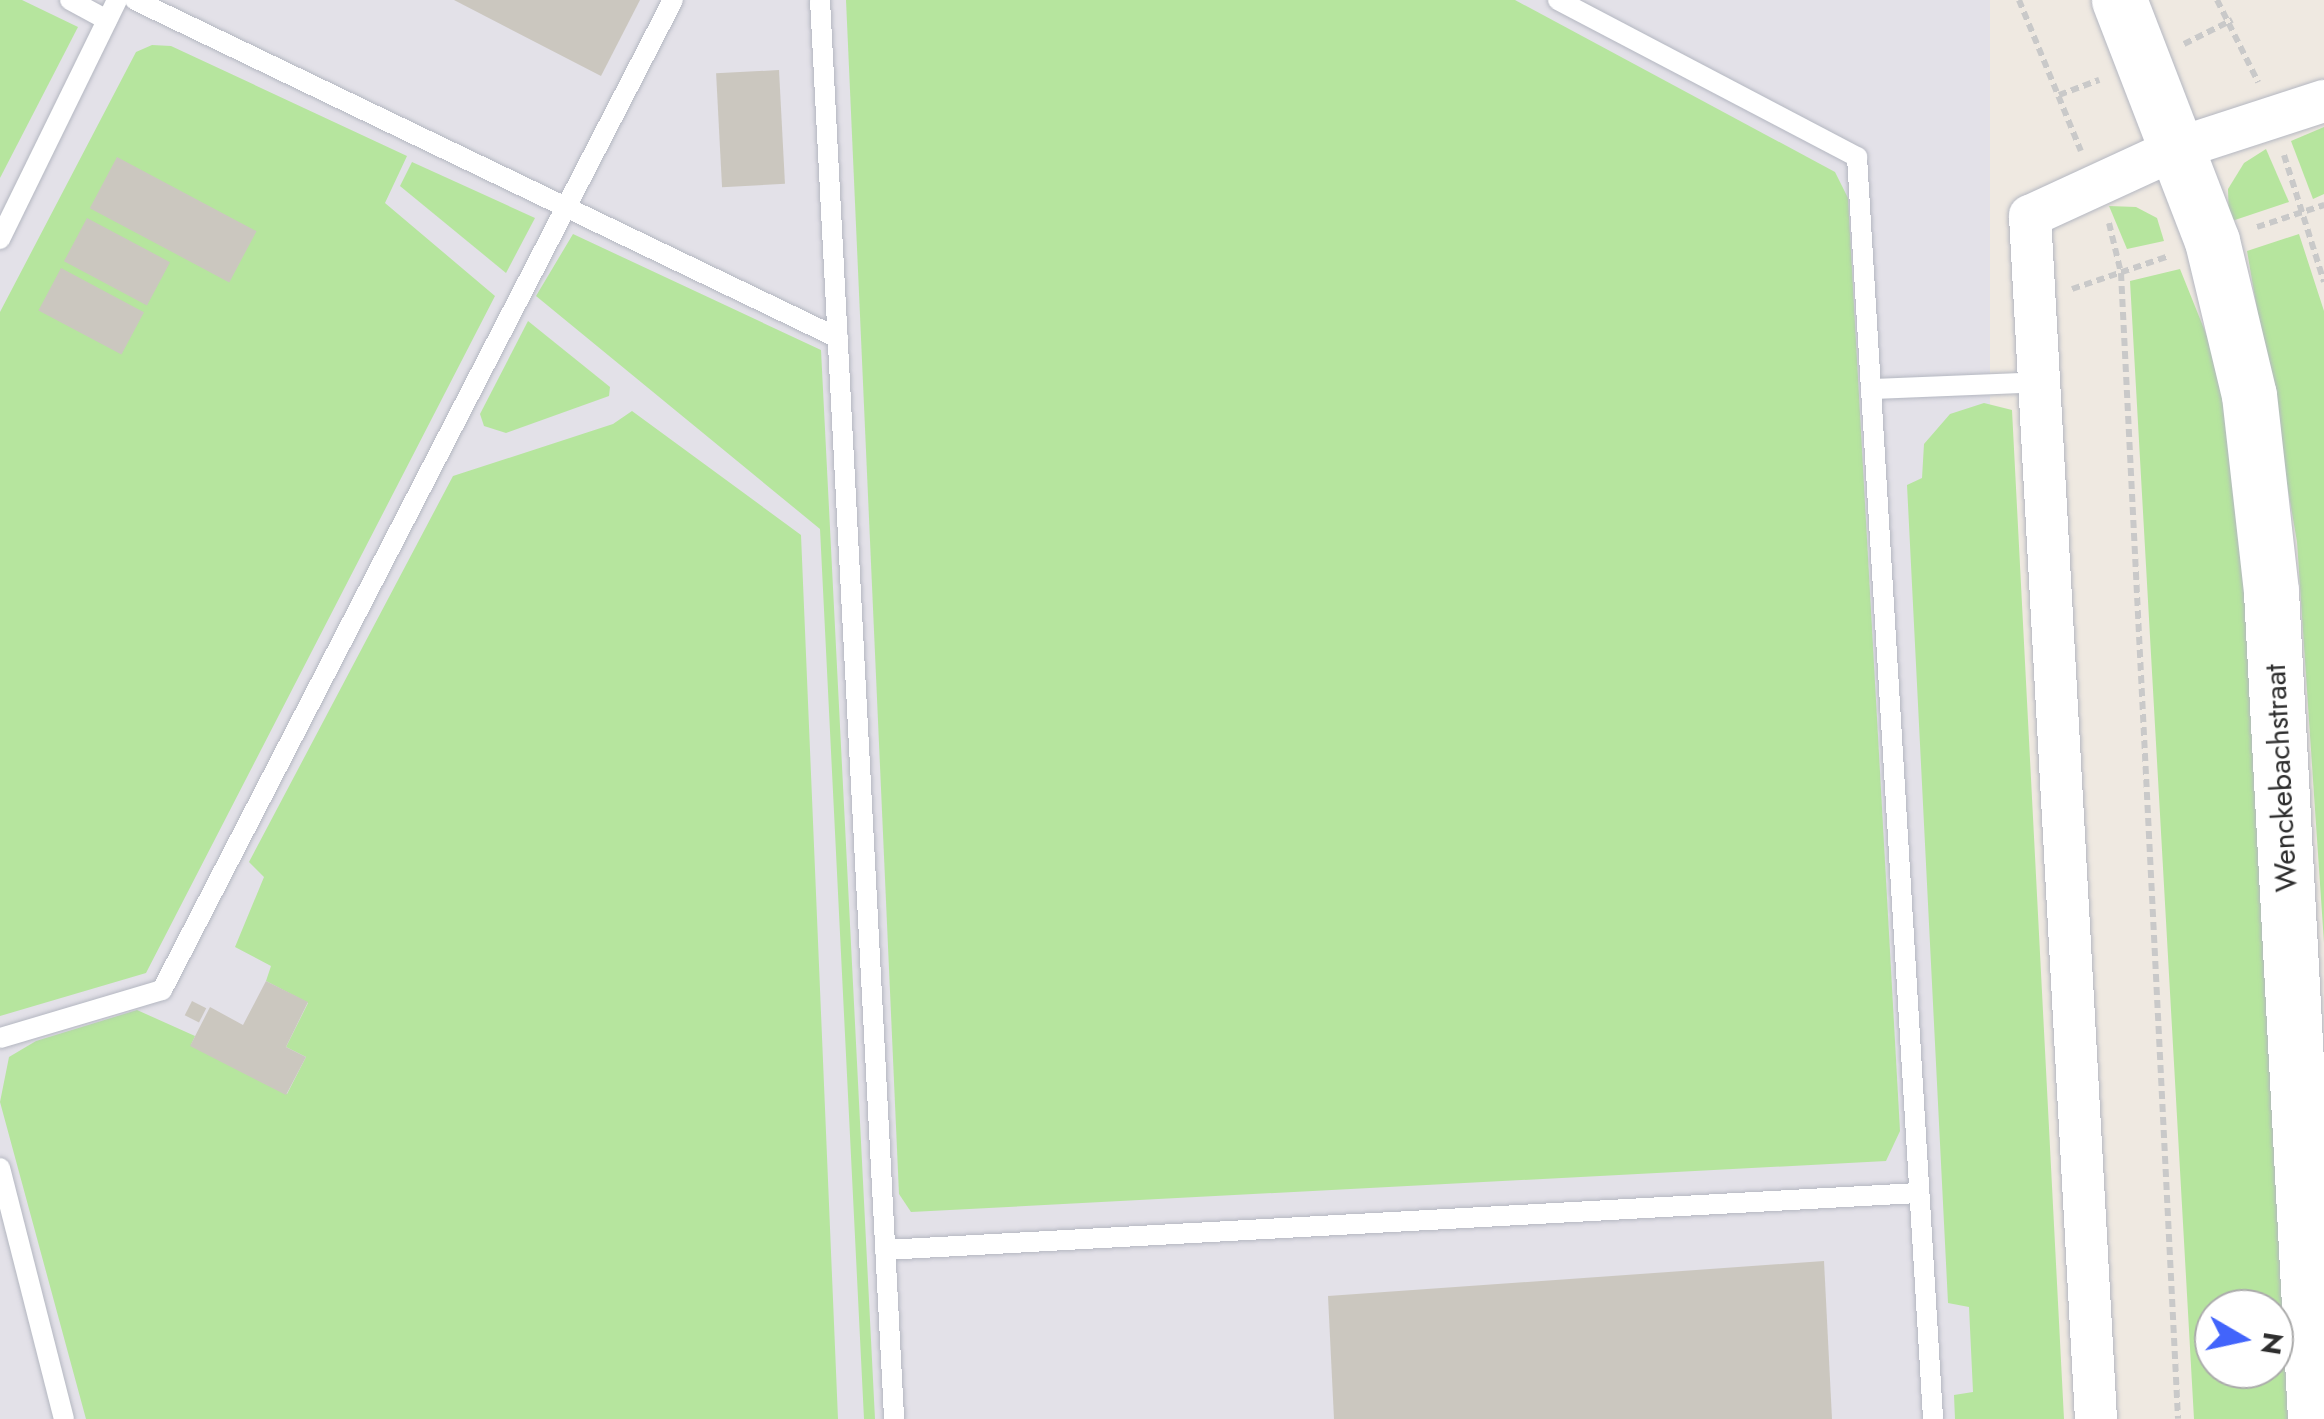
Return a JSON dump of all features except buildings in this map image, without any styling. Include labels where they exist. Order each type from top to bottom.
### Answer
[{"type":"street","name":"Wenckebachstraat","points":[[2119,0],[2212,242],[2250,396],[2267,552],[2316,1419]]},
{"type":"street","points":[[2096,1419],[2030,216],[2176,149],[2324,101]]},
{"type":"lane","points":[[70,0],[108,20]]},
{"type":"lane","points":[[0,240],[117,0]]},
{"type":"lane","points":[[134,0],[838,338]]},
{"type":"lane","points":[[0,1038],[162,990],[673,0]]},
{"type":"lane","points":[[820,0],[894,1419]]},
{"type":"lane","points":[[1558,0],[1857,156],[1932,1419]]},
{"type":"lane","points":[[1871,388],[2042,382]]},
{"type":"lane","points":[[0,1168],[64,1419]]},
{"type":"lane","points":[[885,1250],[1919,1193]]},
{"type":"path","points":[[2020,0],[2094,184],[2121,273],[2178,1419]]},
{"type":"path","points":[[2301,214],[2324,206]]},
{"type":"shaded area","points":[[0,0],[1990,0],[1990,1419],[0,1419]]},
{"type":"green space","points":[[0,0],[22,0],[78,27],[0,178]]},
{"type":"green space","points":[[846,0],[1515,0],[1835,172],[1848,198],[1900,1131],[1886,1161],[911,1212],[899,1194]]},
{"type":"green space","points":[[152,45],[171,46],[407,156],[385,203],[495,296],[146,973],[0,1016],[0,312],[136,52]]},
{"type":"green space","points":[[2324,127],[2324,194],[2313,199],[2291,141]]},
{"type":"green space","points":[[2266,149],[2289,202],[2229,222],[2228,189],[2244,163]]},
{"type":"green space","points":[[412,162],[535,218],[506,273],[400,186]]},
{"type":"green space","points":[[2109,206],[2136,207],[2157,218],[2164,241],[2127,249]]},
{"type":"green space","points":[[573,234],[821,350],[875,1419],[864,1419],[820,529],[536,296]]},
{"type":"green space","points":[[2299,234],[2324,311],[2324,943],[2297,542],[2247,251]]},
{"type":"green space","points":[[2180,269],[2225,381],[2246,595],[2281,1289],[2194,1289],[2194,1389],[2286,1389],[2288,1419],[2194,1419],[2130,281]]},
{"type":"green space","points":[[528,321],[610,387],[609,396],[506,433],[484,426],[480,414]]},
{"type":"green space","points":[[1984,403],[2012,410],[2064,1419],[1955,1419],[1954,1395],[1973,1392],[1969,1307],[1948,1303],[1907,485],[1922,478],[1924,444],[1950,414]]},
{"type":"green space","points":[[632,411],[801,535],[838,1419],[86,1419],[0,1102],[9,1057],[36,1041],[137,1010],[195,1036],[191,1045],[287,1094],[306,1057],[286,1047],[308,1003],[266,981],[271,966],[235,947],[264,877],[249,862],[453,476],[613,424]]}]
